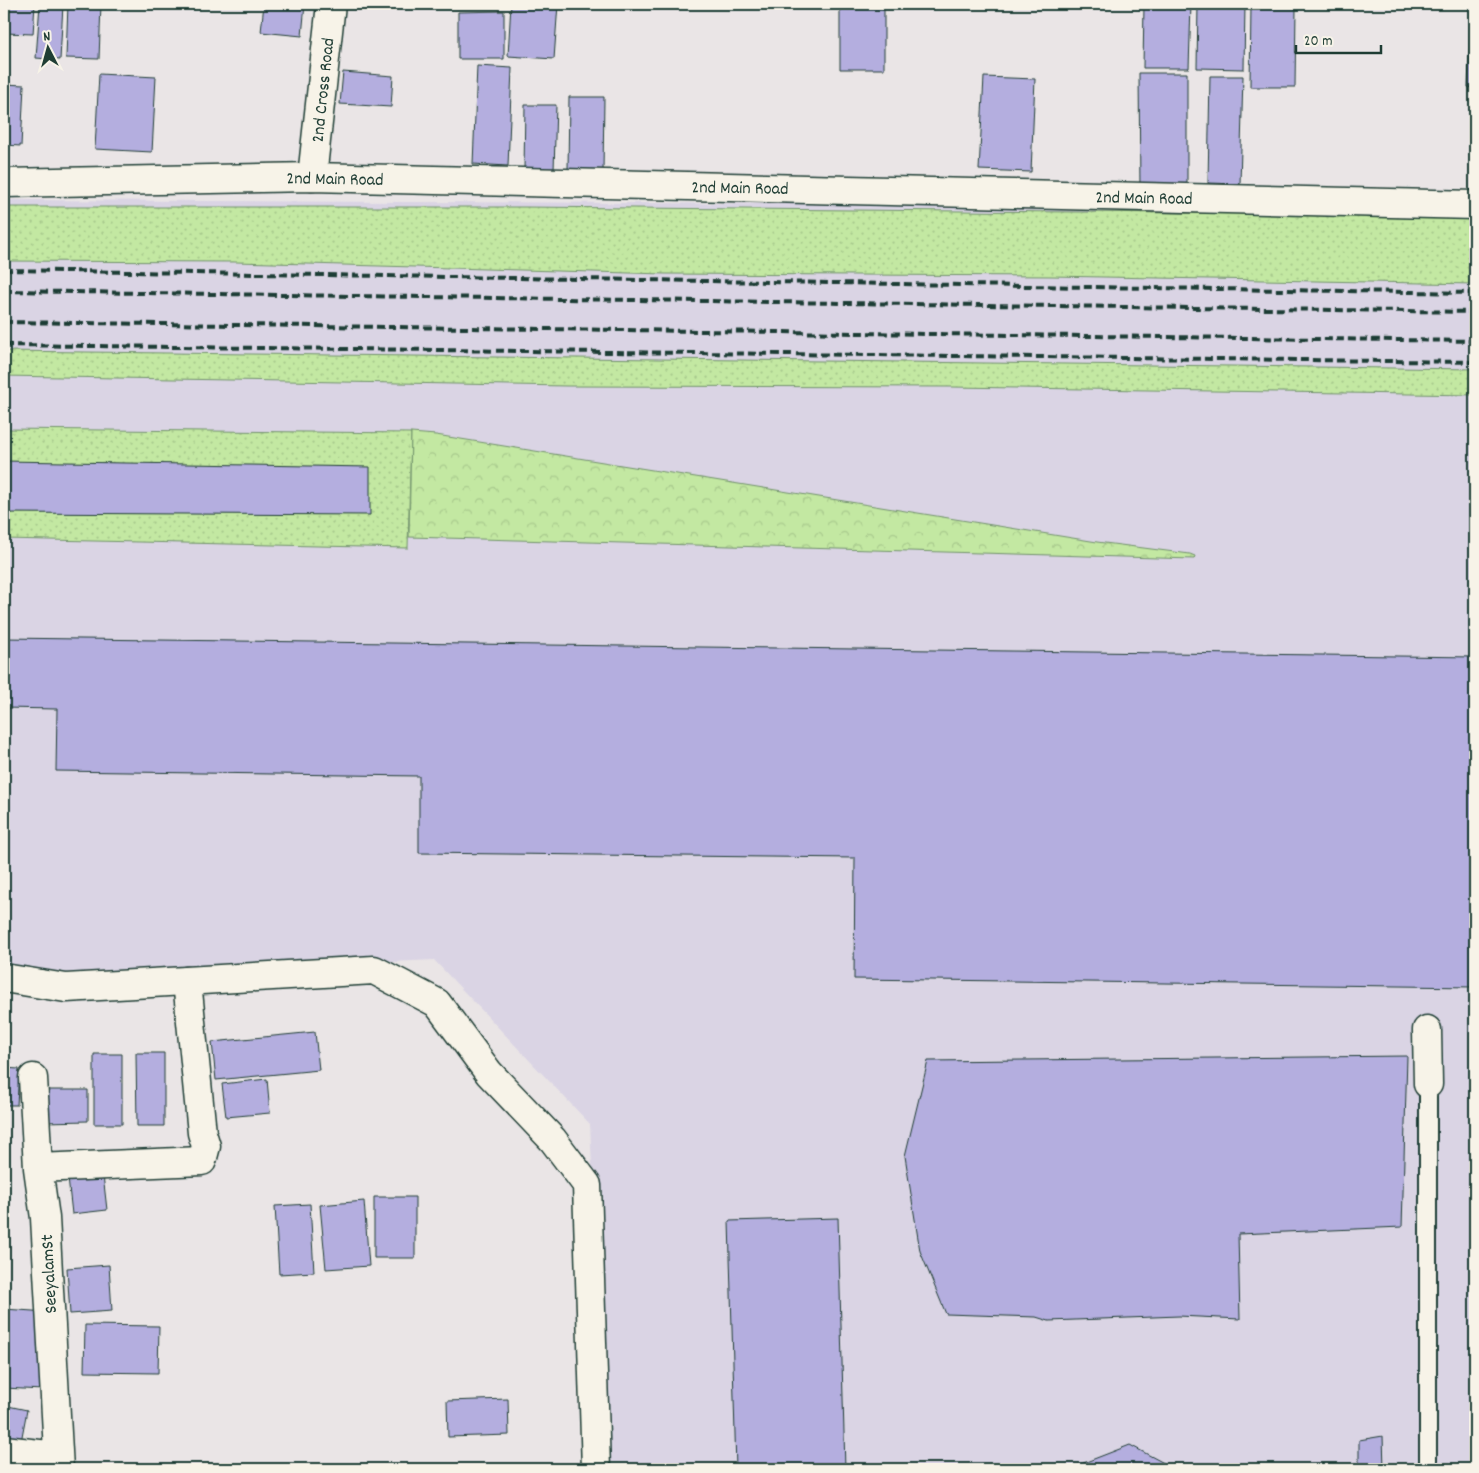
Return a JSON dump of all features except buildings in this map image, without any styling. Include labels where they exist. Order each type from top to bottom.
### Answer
[{"type":"street","name":"2nd Cross Road","points":[[312,177],[331,4]]},
{"type":"street","name":"2nd Main Road","points":[[4,183],[312,177],[1475,204]]},
{"type":"street","points":[[4,991],[374,970],[437,1003],[489,1073],[553,1140],[587,1185],[596,1469]]},
{"type":"street","points":[[4,978],[66,988]]},
{"type":"street","points":[[38,1168],[202,1161],[206,1146],[202,1133],[187,981]]},
{"type":"street","points":[[1428,1030],[1428,1084]]},
{"type":"street","name":"SeeyalamSt","points":[[33,1078],[38,1168],[45,1218],[58,1463]]},
{"type":"street","points":[[4,1450],[58,1463]]},
{"type":"lane","points":[[1428,1084],[1428,1469]]},
{"type":"shaded area","points":[[4,200],[1475,207],[1475,1469],[606,1469],[590,1124],[434,960],[4,980]]},
{"type":"green space","points":[[4,207],[525,207],[1398,215],[1475,218],[1475,284],[1051,276],[665,274],[236,262],[4,261]]},
{"type":"green space","points":[[4,351],[1475,369],[1475,395],[952,387],[567,386],[4,376]]},
{"type":"green space","points":[[4,429],[411,433],[408,548],[4,539]]},
{"type":"green space","points":[[411,433],[436,435],[1097,542],[1195,556],[1194,559],[409,537]]},
{"type":"railway","points":[[4,270],[1475,293]]},
{"type":"railway","points":[[4,291],[1475,312]]},
{"type":"railway","points":[[4,322],[1475,341]]},
{"type":"railway","points":[[4,345],[1475,362]]}]
